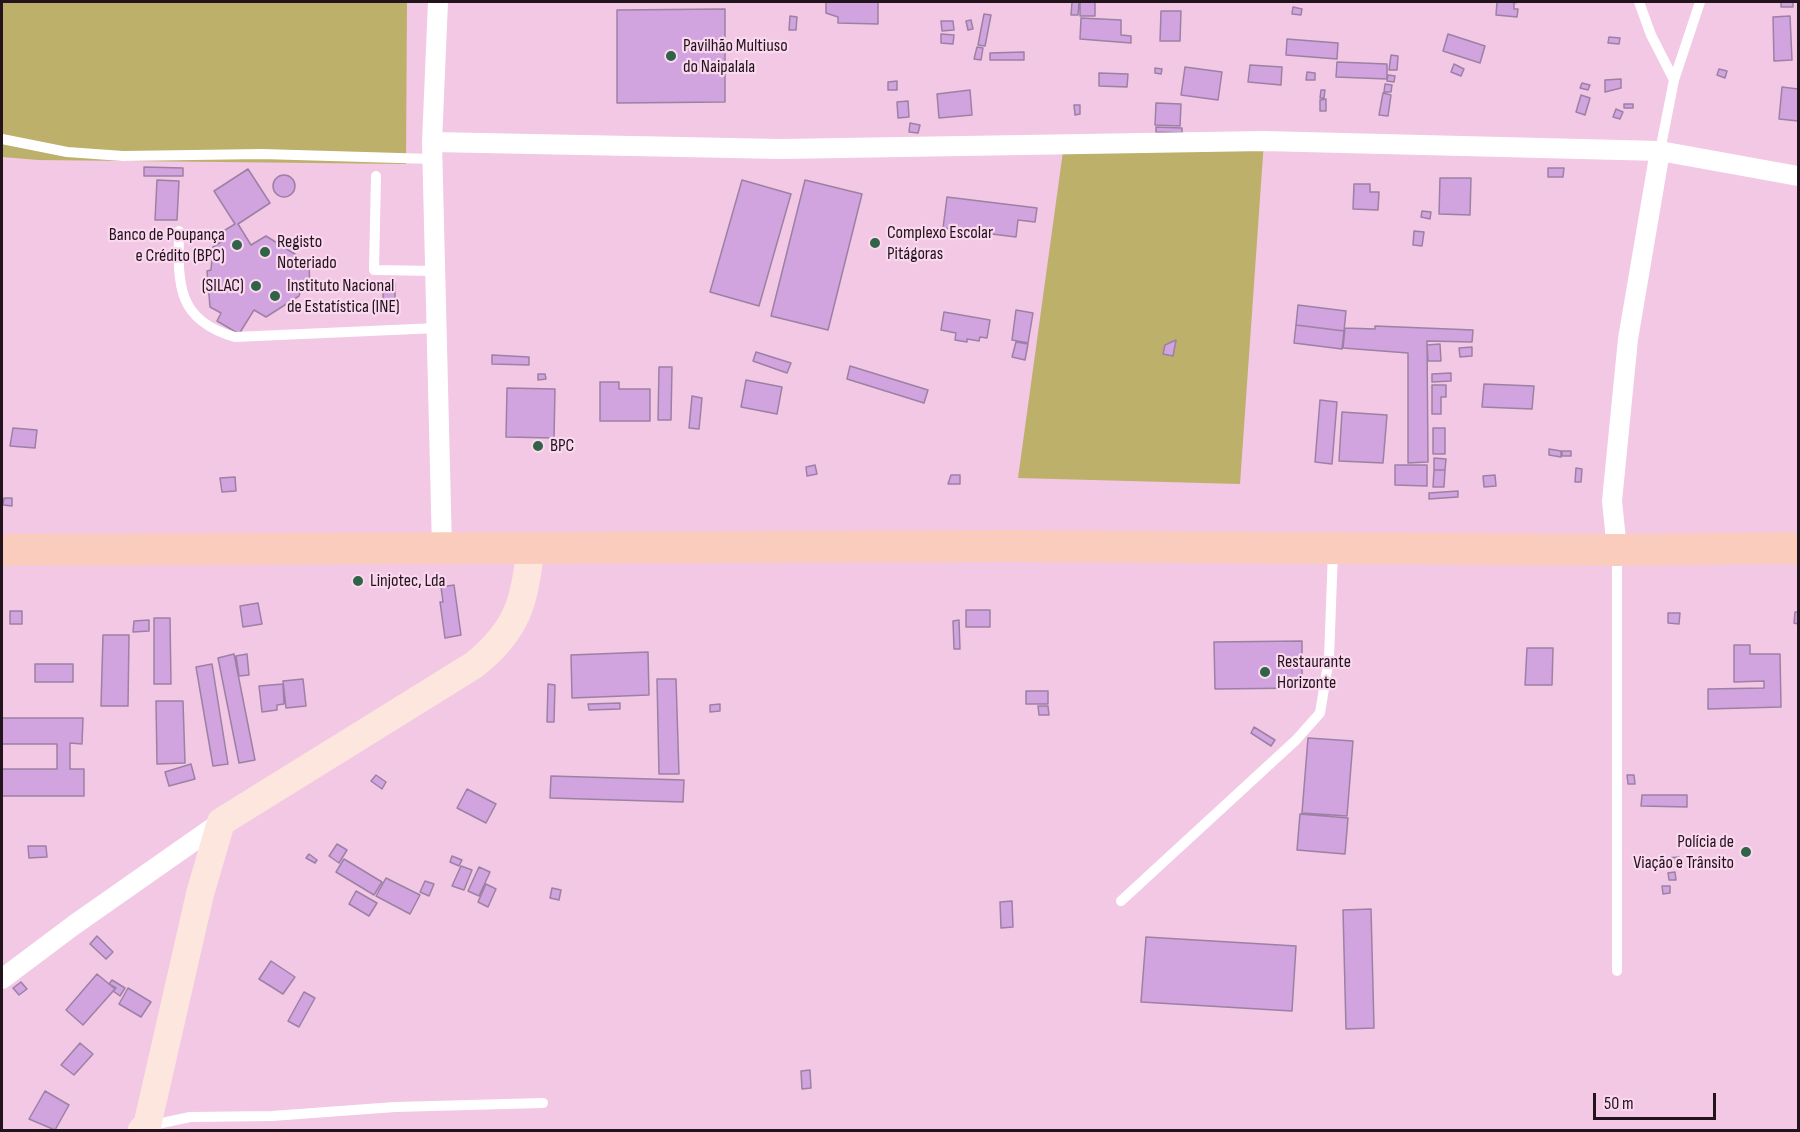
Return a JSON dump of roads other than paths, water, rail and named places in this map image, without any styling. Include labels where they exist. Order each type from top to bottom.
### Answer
[{"type":"main road","points":[[2,550],[1798,548]]},
{"type":"street","points":[[438,2],[433,150],[442,549]]},
{"type":"street","points":[[433,150],[792,149],[1264,141],[1660,151],[1798,176]]},
{"type":"street","points":[[1617,549],[1612,501],[1628,339],[1660,151]]},
{"type":"street","points":[[2,979],[74,924],[221,822],[474,665],[497,647],[512,624],[527,586],[530,548]]},
{"type":"street","points":[[144,1128],[200,894],[221,822]]},
{"type":"lane","points":[[1639,2],[1651,35],[1674,80]]},
{"type":"lane","points":[[1660,151],[1674,80],[1700,2]]},
{"type":"lane","points":[[2,139],[67,152],[123,156],[433,150]]},
{"type":"lane","points":[[376,176],[374,270],[436,271]]},
{"type":"lane","points":[[179,231],[178,267],[185,302],[195,317],[213,331],[235,337],[437,328]]},
{"type":"lane","points":[[1121,901],[1296,740],[1320,713],[1329,658],[1333,548]]},
{"type":"lane","points":[[1617,549],[1617,971]]},
{"type":"lane","points":[[144,1128],[190,1117],[272,1116],[395,1107],[543,1103]]},
{"type":"place","name":"Pavilhão Multiuso do Naipalala","points":[[671,56]]},
{"type":"place","name":"Complexo Escolar Pitágoras","points":[[875,243]]},
{"type":"place","name":"Banco de Poupança e Crédito (BPC)","points":[[237,245]]},
{"type":"place","name":"Registo Noteriado","points":[[265,252]]},
{"type":"place","name":"(SILAC)","points":[[256,286]]},
{"type":"place","name":"Instituto Nacional de Estatística (INE)","points":[[275,296]]},
{"type":"place","name":"BPC","points":[[538,446]]},
{"type":"place","name":"Linjotec, Lda","points":[[358,581]]},
{"type":"place","name":"Restaurante Horizonte","points":[[1265,672]]},
{"type":"place","name":"Polícia de Viação e Trânsito","points":[[1746,852]]}]
